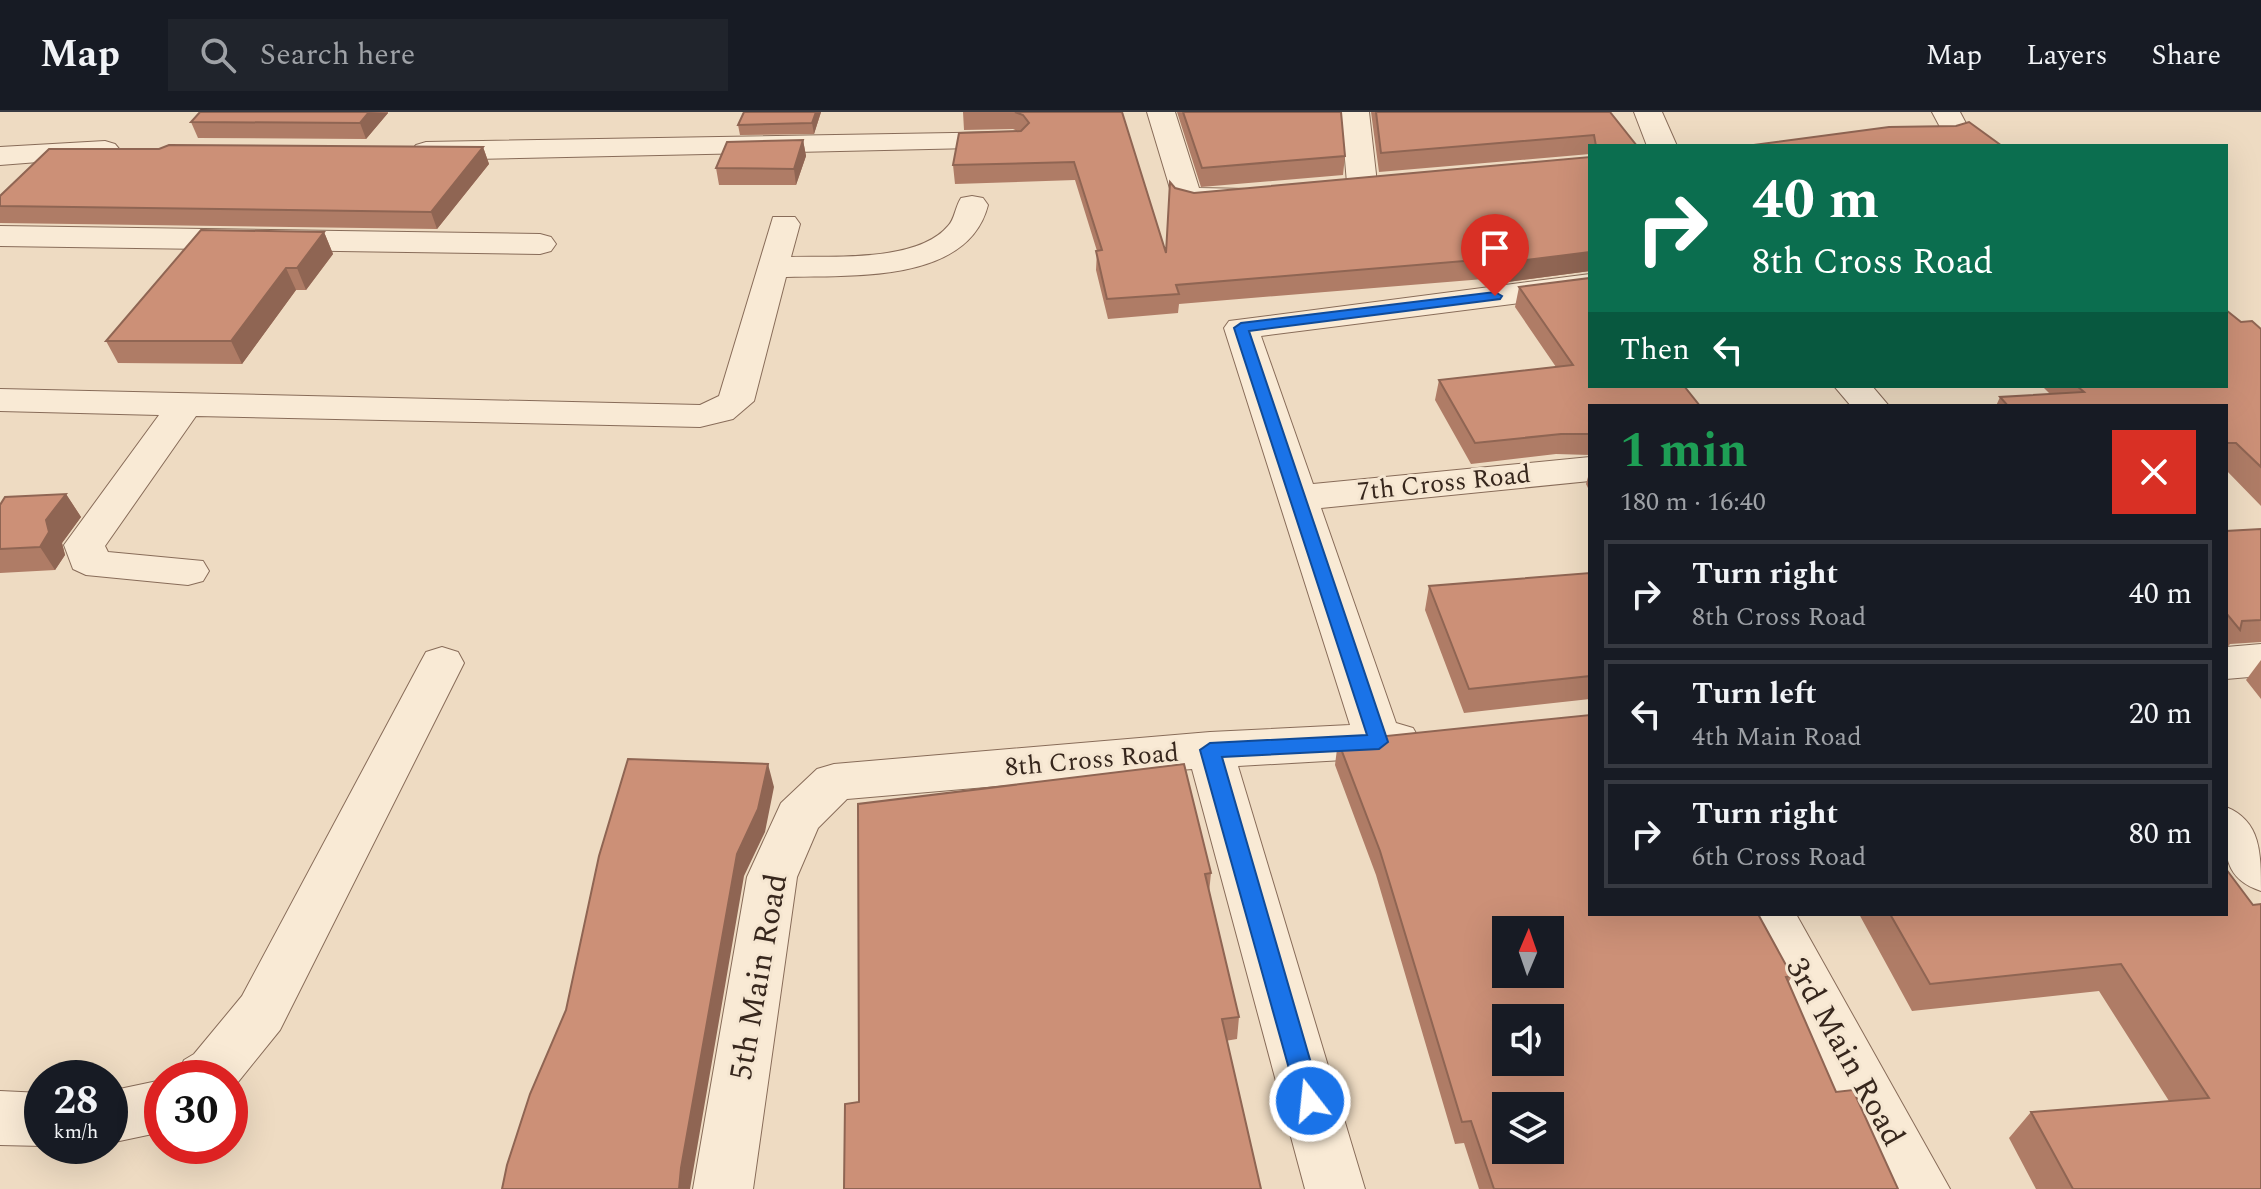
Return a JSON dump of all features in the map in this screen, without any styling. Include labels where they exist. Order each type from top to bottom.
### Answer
[{"type":"street","points":[[1161,112],[1188,200],[1270,192]]},
{"type":"street","points":[[1355,112],[1362,183]]},
{"type":"street","points":[[1648,112],[1661,144]]},
{"type":"street","points":[[1861,144],[1937,138],[1952,132],[1950,118]]},
{"type":"street","points":[[390,151],[549,152],[1012,141]]},
{"type":"street","points":[[0,156],[136,150]]},
{"type":"street","points":[[1331,186],[1392,180]]},
{"type":"street","points":[[772,267],[872,263],[918,256],[942,247],[964,229],[972,205]]},
{"type":"street","points":[[0,400],[700,416],[720,411],[736,401],[784,224]]},
{"type":"street","points":[[0,236],[540,244]]},
{"type":"street","points":[[1379,742],[1241,328],[1588,284]]},
{"type":"street","points":[[1854,388],[1869,404]]},
{"type":"street","points":[[185,405],[84,545],[88,559],[101,565],[188,571]]},
{"type":"street","name":"7th Cross Road","points":[[1297,498],[1588,469]]},
{"type":"street","points":[[2228,663],[2261,660]]},
{"type":"street","points":[[224,1060],[261,1013],[442,663]]},
{"type":"street","name":"8th Cross Road","points":[[834,782],[1210,750],[1379,742],[1439,735]]},
{"type":"street","points":[[1210,750],[1335,1189]]},
{"type":"street","name":"5th Main Road","points":[[723,1189],[772,877],[798,817],[834,782]]},
{"type":"street","points":[[2228,829],[2261,871]]},
{"type":"street","name":"3rd Main Road","points":[[1770,916],[1920,1189]]},
{"type":"street","points":[[0,1118],[24,1119]]},
{"type":"building","points":[[200,112],[369,112],[360,123],[191,122]]},
{"type":"building","points":[[744,112],[816,112],[812,123],[738,125]]},
{"type":"building","points":[[1015,112],[1122,112],[1166,253],[1170,182],[1175,188],[1194,193],[1588,157],[1588,252],[1503,263],[1500,258],[1176,285],[1179,294],[1107,299],[1096,251],[1102,250],[1074,162],[953,165],[959,133],[1021,131],[1029,123],[1023,115]]},
{"type":"building","points":[[1183,112],[1341,112],[1345,156],[1202,168]]},
{"type":"building","points":[[1376,112],[1610,112],[1635,144],[1596,144],[1594,135],[1381,153]]},
{"type":"building","points":[[1969,122],[1999,144],[1761,144],[1889,127],[1956,126]]},
{"type":"building","points":[[803,140],[794,169],[716,168],[727,142]]},
{"type":"building","points":[[169,145],[483,147],[431,212],[0,206],[0,196],[49,149],[159,149]]},
{"type":"building","points":[[201,230],[324,232],[297,268],[286,268],[231,341],[106,341]]},
{"type":"building","points":[[1588,278],[1588,388],[1686,388],[1698,404],[1588,404],[1588,434],[1475,443],[1439,380],[1573,365],[1519,287]]},
{"type":"building","points":[[2228,312],[2241,322],[2252,321],[2261,329],[2261,467],[2236,443],[2228,443],[2228,404],[2006,404],[2000,397],[2084,392],[2079,388],[2228,388]]},
{"type":"building","points":[[66,494],[46,520],[49,532],[40,547],[0,549],[0,505],[5,497]]},
{"type":"building","points":[[2261,529],[2261,620],[2242,621],[2240,630],[2228,615],[2228,531]]},
{"type":"building","points":[[1588,573],[1588,676],[1469,689],[1429,586]]},
{"type":"building","points":[[1588,715],[1588,916],[1759,916],[1792,976],[1786,977],[1836,1092],[1853,1090],[1898,1189],[1494,1189],[1471,1121],[1462,1122],[1380,851],[1338,741]]},
{"type":"building","points":[[628,759],[768,764],[758,809],[737,854],[679,1189],[502,1189],[530,1094],[566,1010],[599,856]]},
{"type":"building","points":[[1184,764],[1211,873],[1205,874],[1239,1017],[1222,1019],[1261,1189],[844,1189],[845,1104],[859,1102],[858,804]]},
{"type":"building","points":[[2228,872],[2253,905],[2261,904],[2261,1189],[2073,1189],[2031,1112],[2209,1098],[2121,964],[1930,984],[1891,916],[2228,916]]},
{"type":"route","points":[[1310,1101],[1210,750],[1379,742],[1241,328],[1495,296]]}]
